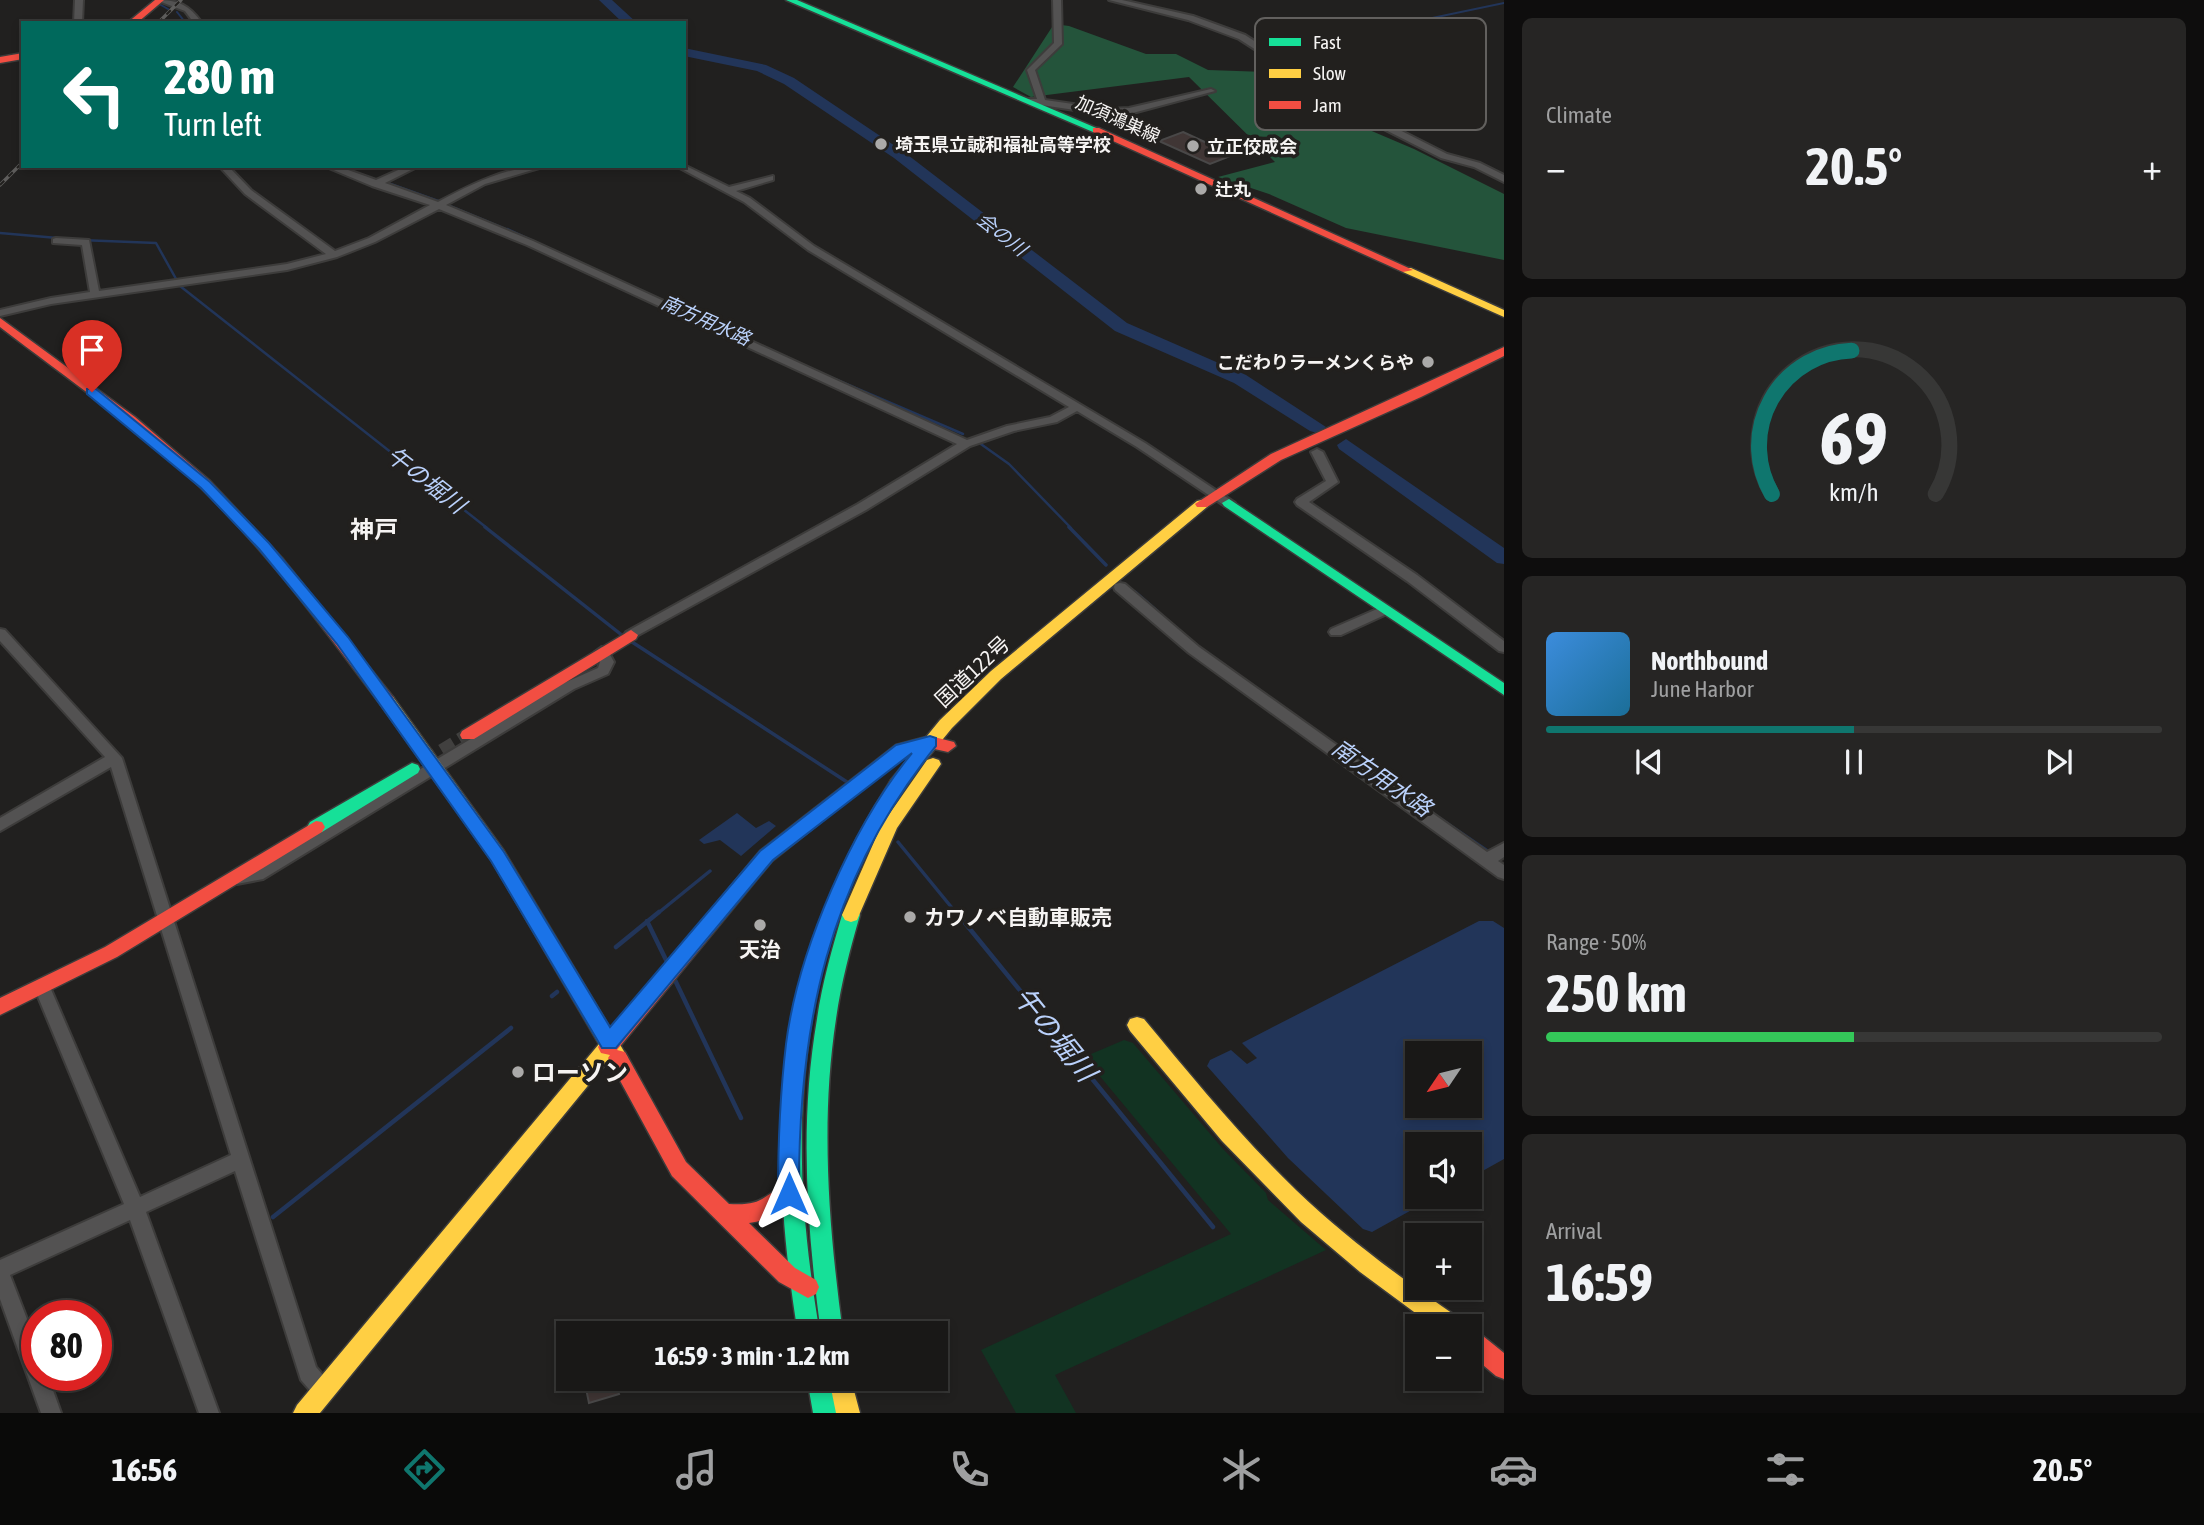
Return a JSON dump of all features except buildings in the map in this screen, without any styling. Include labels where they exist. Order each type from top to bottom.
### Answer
[{"type":"main road","name":"加須鴻巣線","points":[[790,0],[1036,101],[1504,314]]},
{"type":"main road","points":[[133,21],[156,2]]},
{"type":"main road","points":[[0,60],[21,55]]},
{"type":"main road","points":[[0,321],[169,452],[205,485],[300,588],[435,767],[498,856],[609,1042],[679,1169],[799,1284],[824,1289]]},
{"type":"main road","name":"国道122号","points":[[830,1321],[815,1203],[814,1139],[819,1055],[830,986],[849,917],[868,869],[916,786],[983,706],[1267,461],[1430,389],[1504,351]]},
{"type":"main road","name":"国道122号","points":[[806,1321],[799,1284],[789,1194],[788,1145],[796,1042],[811,976],[850,864],[899,780],[969,700],[1066,614],[1223,499],[1281,468],[1504,365]]},
{"type":"main road","points":[[1223,499],[1504,690]]},
{"type":"main road","points":[[468,735],[631,635]]},
{"type":"main road","points":[[305,1413],[609,1042],[766,856],[902,750],[930,742],[948,746]]},
{"type":"main road","points":[[0,1007],[43,987],[165,920],[412,769]]},
{"type":"main road","points":[[1137,1025],[1234,1141],[1290,1198],[1363,1264],[1434,1314]]},
{"type":"main road","points":[[722,1213],[762,1215],[772,1211],[789,1194]]},
{"type":"main road","points":[[1482,1350],[1504,1368]]},
{"type":"main road","points":[[820,1391],[825,1413]]},
{"type":"main road","points":[[843,1391],[848,1413]]},
{"type":"street","points":[[78,21],[79,0]]},
{"type":"street","points":[[1057,0],[1058,44],[1031,70],[1036,101],[1108,112],[1129,111],[1211,91]]},
{"type":"street","points":[[1113,0],[1190,18],[1242,37],[1255,45]]},
{"type":"street","points":[[156,2],[188,9],[197,21]]},
{"type":"street","points":[[1393,130],[1444,156],[1477,165],[1504,179]]},
{"type":"street","points":[[225,168],[248,192],[334,255]]},
{"type":"street","points":[[333,168],[438,205],[530,243],[966,444]]},
{"type":"street","points":[[375,184],[411,168]]},
{"type":"street","points":[[492,168],[502,174]]},
{"type":"street","points":[[0,313],[40,303],[287,267],[334,255],[372,240],[502,174],[532,168]]},
{"type":"street","points":[[684,168],[729,190],[819,253],[1076,407],[1223,499]]},
{"type":"street","points":[[729,190],[770,178]]},
{"type":"street","points":[[56,241],[86,242],[95,295]]},
{"type":"street","points":[[631,635],[862,507],[966,444],[1011,428],[1053,420],[1076,407]]},
{"type":"street","points":[[1317,452],[1332,482],[1301,502],[1412,578],[1504,648]]},
{"type":"street","points":[[1120,587],[1194,650],[1504,873]]},
{"type":"street","points":[[1336,632],[1384,610]]},
{"type":"street","points":[[0,633],[116,758],[308,1373],[322,1390]]},
{"type":"street","points":[[237,878],[257,875],[569,686],[603,671],[607,662],[602,652]]},
{"type":"street","points":[[0,825],[116,758]]},
{"type":"street","points":[[1487,860],[1504,849]]},
{"type":"street","points":[[43,987],[135,1208],[209,1413]]},
{"type":"street","points":[[21,1330],[0,1272],[242,1159]]},
{"type":"street","points":[[43,1391],[51,1413]]},
{"type":"green space","points":[[1054,24],[1069,26],[1146,54],[1176,54],[1208,70],[1255,72],[1255,130],[1369,130],[1504,194],[1504,260],[1346,228],[1269,194],[1218,177],[1275,162],[1189,77],[1031,97],[1013,87]]},
{"type":"green space","points":[[1124,1040],[1133,1043],[1223,1149],[1266,1193],[1268,1200],[1326,1250],[1055,1375],[1076,1413],[1016,1413],[981,1350],[1231,1234],[1084,1057]]},
{"type":"water","points":[[737,813],[756,828],[769,821],[776,826],[741,856],[720,840],[704,844],[699,840]]},
{"type":"water","points":[[1479,921],[1493,921],[1504,928],[1504,1159],[1482,1171],[1482,1132],[1405,1132],[1405,1209],[1413,1209],[1372,1232],[1363,1229],[1288,1158],[1207,1066],[1210,1060],[1231,1050],[1247,1064],[1257,1058],[1242,1043]]},
{"type":"waterway","name":"会の川","points":[[605,0],[629,21]]},
{"type":"waterway","points":[[1432,18],[1504,3]]},
{"type":"waterway","name":"南方用水路","points":[[161,5],[168,9]]},
{"type":"waterway","name":"南方用水路","points":[[177,12],[184,21]]},
{"type":"waterway","name":"会の川","points":[[686,52],[761,68],[789,81],[899,155],[1121,327],[1240,379],[1317,427]]},
{"type":"waterway","name":"南方用水路","points":[[353,172],[378,180]]},
{"type":"waterway","name":"南方用水路","points":[[383,181],[439,201]]},
{"type":"waterway","name":"南方用水路","points":[[448,205],[511,231]]},
{"type":"waterway","name":"南方用水路","points":[[507,229],[718,326]]},
{"type":"waterway","name":"午の堀川","points":[[0,233],[69,239]]},
{"type":"waterway","name":"午の堀川","points":[[80,240],[156,243],[180,286],[487,528]]},
{"type":"waterway","name":"南方用水路","points":[[830,377],[963,434]]},
{"type":"waterway","name":"南方用水路","points":[[978,442],[1009,464],[1071,528]]},
{"type":"waterway","name":"会の川","points":[[1346,445],[1504,558]]},
{"type":"waterway","name":"午の堀川","points":[[485,527],[623,636]]},
{"type":"waterway","name":"南方用水路","points":[[1069,527],[1106,565]]},
{"type":"waterway","name":"南方用水路","points":[[1135,592],[1157,611]]},
{"type":"waterway","name":"午の堀川","points":[[629,640],[847,782]]},
{"type":"waterway","name":"南方用水路","points":[[1433,814],[1486,850]]},
{"type":"waterway","name":"午の堀川","points":[[898,842],[957,914]]},
{"type":"waterway","points":[[657,914],[710,871]]},
{"type":"waterway","points":[[647,922],[659,912]]},
{"type":"waterway","name":"午の堀川","points":[[956,912],[1213,1227]]},
{"type":"waterway","points":[[616,947],[647,922]]},
{"type":"waterway","points":[[647,922],[668,964]]},
{"type":"waterway","points":[[674,978],[741,1118]]},
{"type":"waterway","points":[[552,996],[557,992]]},
{"type":"waterway","points":[[273,1217],[511,1028]]},
{"type":"tunnel","points":[[424,762],[468,735]]},
{"type":"railway","points":[[160,21],[181,0]]},
{"type":"railway","points":[[0,185],[21,164]]},
{"type":"traffic: fast","points":[[790,0],[1096,130]]},
{"type":"traffic: fast","points":[[1229,503],[1504,690]]},
{"type":"traffic: fast","points":[[316,827],[412,769]]},
{"type":"traffic: fast","points":[[807,1321],[797,1254],[790,1175],[790,1125],[802,1022],[828,921],[847,873],[870,827],[897,784]]},
{"type":"traffic: fast","points":[[830,1321],[820,1228],[817,1123],[826,1019],[836,967],[851,915]]},
{"type":"traffic: fast","points":[[820,1391],[825,1413]]},
{"type":"traffic: slow","points":[[1407,270],[1504,314]]},
{"type":"traffic: slow","points":[[897,784],[946,724],[996,675],[1202,504]]},
{"type":"traffic: slow","points":[[387,701],[498,856],[618,1058]]},
{"type":"traffic: slow","points":[[851,915],[890,826],[933,764]]},
{"type":"traffic: slow","points":[[1137,1025],[1192,1091],[1289,1197],[1327,1232],[1434,1314]]},
{"type":"traffic: slow","points":[[305,1413],[608,1047]]},
{"type":"traffic: slow","points":[[843,1391],[848,1413]]},
{"type":"traffic: jam","points":[[134,21],[160,0]]},
{"type":"traffic: jam","points":[[0,60],[21,56]]},
{"type":"traffic: jam","points":[[1096,130],[1407,270]]},
{"type":"traffic: jam","points":[[0,321],[130,420],[205,484],[277,561],[387,701]]},
{"type":"traffic: jam","points":[[1202,504],[1276,457],[1417,394],[1504,351]]},
{"type":"traffic: jam","points":[[468,735],[631,635]]},
{"type":"traffic: jam","points":[[608,1047],[766,856],[902,749],[930,742],[948,746]]},
{"type":"traffic: jam","points":[[0,1007],[111,952],[316,827]]},
{"type":"traffic: jam","points":[[618,1058],[679,1169],[787,1275],[808,1287]]},
{"type":"traffic: jam","points":[[722,1213],[742,1214],[766,1210],[789,1194]]},
{"type":"traffic: jam","points":[[1482,1350],[1504,1368]]},
{"type":"place","name":"埼玉県立誠和福祉高等学校","points":[[881,144]]},
{"type":"place","name":"立正佼成会","points":[[1193,146]]},
{"type":"place","name":"辻丸","points":[[1201,189]]},
{"type":"place","name":"こだわりラーメンくらや","points":[[1428,362]]},
{"type":"place","name":"カワノベ自動車販売","points":[[910,917]]},
{"type":"place","name":"天治","points":[[760,925]]},
{"type":"place","name":"ローソン","points":[[518,1072]]},
{"type":"district","name":"神戸","points":[[374,529]]},
{"type":"route","points":[[92,392],[169,452],[205,485],[264,546],[342,640],[498,856],[592,1009],[609,1042],[766,856],[902,750],[930,742],[899,780],[850,864],[811,976],[796,1042],[788,1145],[789,1194]]}]
